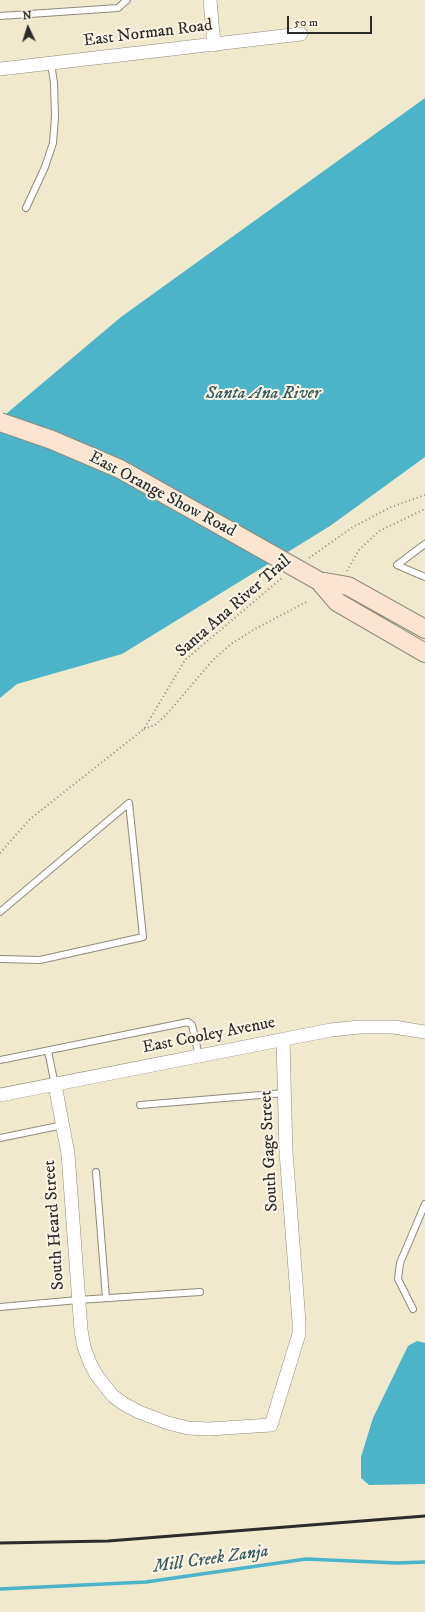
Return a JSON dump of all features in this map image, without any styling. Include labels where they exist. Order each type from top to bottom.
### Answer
[{"type":"main road","name":"East Orange Show Road","points":[[0,422],[52,440],[120,469],[319,581]]},
{"type":"main road","points":[[319,581],[348,586],[425,629]]},
{"type":"main road","points":[[319,581],[337,602],[425,653]]},
{"type":"street","points":[[210,0],[214,45]]},
{"type":"street","name":"East Norman Road","points":[[0,69],[301,34]]},
{"type":"street","name":"East Cooley Avenue","points":[[0,1095],[331,1030],[360,1027],[394,1027],[425,1032]]},
{"type":"street","name":"South Gage Street","points":[[90,1363],[100,1380],[113,1396],[124,1404],[154,1419],[188,1428],[209,1429],[271,1425],[299,1334],[295,1261],[286,1152],[283,1040]]},
{"type":"street","name":"South Heard Street","points":[[54,1085],[68,1154],[80,1330],[90,1363]]},
{"type":"lane","points":[[0,16],[118,8],[127,0]]},
{"type":"lane","points":[[26,208],[45,167],[53,143],[55,116],[54,83],[51,63]]},
{"type":"lane","points":[[425,544],[397,565],[425,577]]},
{"type":"lane","points":[[0,912],[129,803],[143,937],[40,960],[0,960]]},
{"type":"lane","points":[[0,1060],[188,1022],[192,1025],[199,1056]]},
{"type":"lane","points":[[48,1051],[54,1085]]},
{"type":"lane","points":[[140,1105],[285,1093]]},
{"type":"lane","points":[[0,1138],[63,1125]]},
{"type":"lane","points":[[96,1172],[106,1298]]},
{"type":"lane","points":[[413,1309],[398,1279],[400,1263],[425,1204]]},
{"type":"lane","points":[[0,1307],[200,1292]]},
{"type":"path","name":"Santa Ana River Trail","points":[[305,561],[353,527],[391,507],[425,495]]},
{"type":"path","points":[[347,571],[358,550],[379,531],[425,509]]},
{"type":"path","name":"Santa Ana River Trail","points":[[0,853],[30,819],[144,729],[185,660],[273,584],[286,575]]},
{"type":"path","points":[[144,729],[155,725],[166,715],[213,660],[232,644],[255,629],[308,601]]},
{"type":"water","name":"Santa Ana River","points":[[425,98],[425,457],[330,526],[122,654],[17,684],[0,698],[0,419],[121,317]]},
{"type":"water","points":[[417,1341],[425,1343],[425,1484],[369,1485],[361,1478],[361,1457],[373,1418],[408,1346]]},
{"type":"waterway","name":"Mill Creek Zanja","points":[[0,1589],[146,1582],[306,1559],[397,1563],[425,1562]]},
{"type":"railway","points":[[0,1543],[108,1541],[425,1516]]}]
